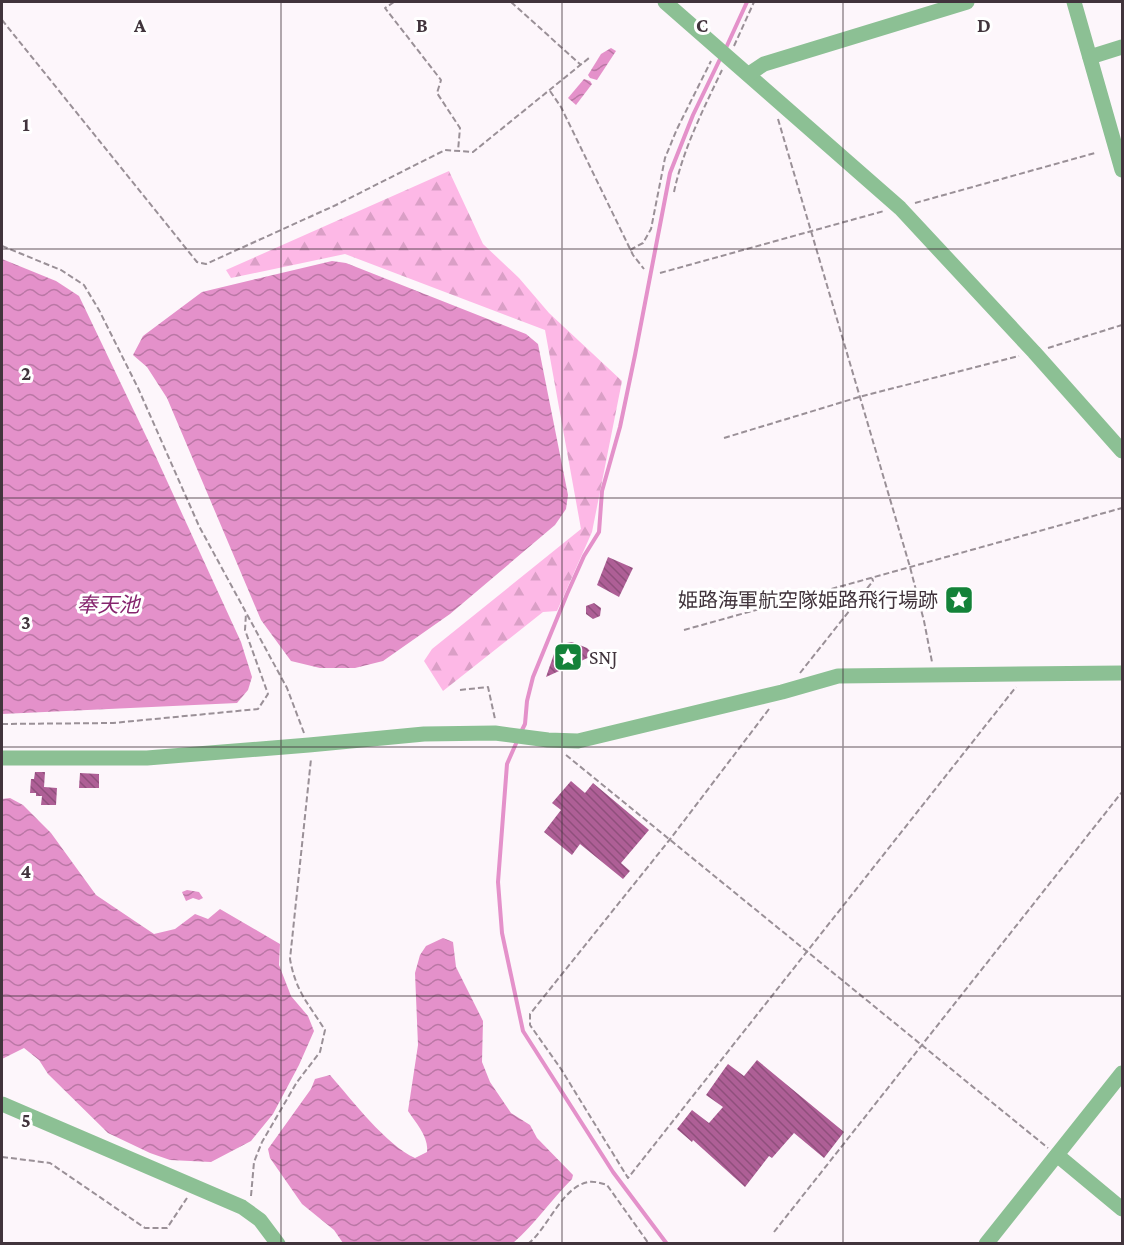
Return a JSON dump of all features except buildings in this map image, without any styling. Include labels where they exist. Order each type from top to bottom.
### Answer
[{"type":"street","points":[[665,2],[724,51],[900,208],[1034,352],[1122,451]]},
{"type":"street","points":[[749,74],[764,64],[967,2]]},
{"type":"street","points":[[1074,2],[1122,170]]},
{"type":"street","points":[[1090,57],[1122,47]]},
{"type":"street","points":[[2,758],[147,758],[424,734],[495,732],[548,740],[578,741],[788,691],[838,676],[1122,673]]},
{"type":"street","points":[[986,1244],[1122,1073]]},
{"type":"street","points":[[2,1104],[242,1207],[260,1220],[278,1244]]},
{"type":"street","points":[[1057,1155],[1122,1209]]},
{"type":"path","points":[[394,2],[385,8],[441,80],[437,93],[460,128],[458,151]]},
{"type":"path","points":[[511,2],[581,65]]},
{"type":"path","points":[[630,250],[643,243],[651,229],[665,158],[677,129],[754,2]]},
{"type":"path","points":[[2,20],[197,262],[206,264],[336,205],[446,150],[473,152],[589,58]]},
{"type":"path","points":[[674,192],[679,167],[724,51]]},
{"type":"path","points":[[549,91],[561,107],[630,250],[644,269]]},
{"type":"path","points":[[779,100],[775,107],[910,567],[924,621],[934,675]]},
{"type":"path","points":[[660,273],[1095,153]]},
{"type":"path","points":[[2,246],[61,270],[84,285],[138,388],[199,526],[287,688],[309,745],[311,755],[290,959],[294,979],[302,996],[325,1030],[320,1052],[297,1082],[262,1142],[254,1162],[251,1185],[252,1208],[249,1212]]},
{"type":"path","points":[[724,438],[859,397],[1034,352],[1122,325]]},
{"type":"path","points":[[684,630],[1122,508]]},
{"type":"path","points":[[872,578],[873,580],[793,681],[788,691],[530,1014],[530,1025],[561,1069],[628,1178],[1025,675]]},
{"type":"path","points":[[2,724],[113,723],[258,709],[268,694],[245,630],[246,613]]},
{"type":"path","points":[[460,690],[488,687],[496,724]]},
{"type":"path","points":[[565,754],[1057,1155]]},
{"type":"path","points":[[774,1232],[1122,792]]},
{"type":"path","points":[[2,1157],[50,1163],[145,1228],[167,1228],[195,1185]]},
{"type":"path","points":[[528,1244],[537,1236],[573,1188],[588,1182],[607,1185],[649,1244]]},
{"type":"green space","points":[[449,171],[483,244],[519,278],[549,313],[622,381],[592,532],[557,611],[543,612],[443,691],[424,661],[432,649],[581,529],[545,330],[345,254],[231,278],[226,270]]},
{"type":"water","points":[[611,48],[616,51],[597,80],[590,78],[588,75],[601,54]]},
{"type":"water","points":[[584,79],[592,84],[576,105],[568,98]]},
{"type":"water","name":"奉天池","points":[[2,259],[56,281],[79,296],[241,642],[252,677],[248,690],[237,703],[2,714]]},
{"type":"water","points":[[332,261],[346,263],[526,334],[538,344],[568,495],[566,509],[555,525],[450,614],[383,661],[355,668],[320,668],[291,661],[261,620],[167,398],[147,367],[133,355],[143,336],[202,292]]},
{"type":"water","points":[[10,798],[23,805],[51,833],[96,895],[154,934],[175,929],[195,914],[208,919],[220,909],[280,944],[279,965],[291,996],[308,1016],[314,1031],[273,1114],[251,1141],[211,1162],[170,1160],[108,1133],[48,1074],[39,1060],[24,1048],[2,1059],[2,799]]},
{"type":"water","points":[[187,890],[199,892],[203,898],[186,901],[182,892]]},
{"type":"water","points":[[443,938],[453,942],[456,967],[483,1021],[482,1062],[490,1082],[511,1113],[530,1125],[537,1138],[573,1175],[572,1179],[513,1243],[343,1243],[334,1230],[302,1204],[270,1158],[268,1149],[311,1089],[315,1079],[330,1075],[381,1133],[404,1152],[415,1158],[427,1152],[424,1136],[408,1111],[418,1045],[415,973],[420,955],[426,946]]},
{"type":"waterway","points":[[725,50],[747,2]]},
{"type":"waterway","points":[[521,732],[525,724],[527,701],[533,677],[584,556],[599,532],[602,491],[620,427],[670,173],[693,115],[721,57]]},
{"type":"waterway","points":[[518,739],[507,764],[498,882],[502,933],[523,1031],[613,1172],[667,1244]]},
{"type":"place","name":"姫路海軍航空隊姫路飛行場跡","points":[[959,600]]},
{"type":"place","name":"SNJ","points":[[568,657]]}]
